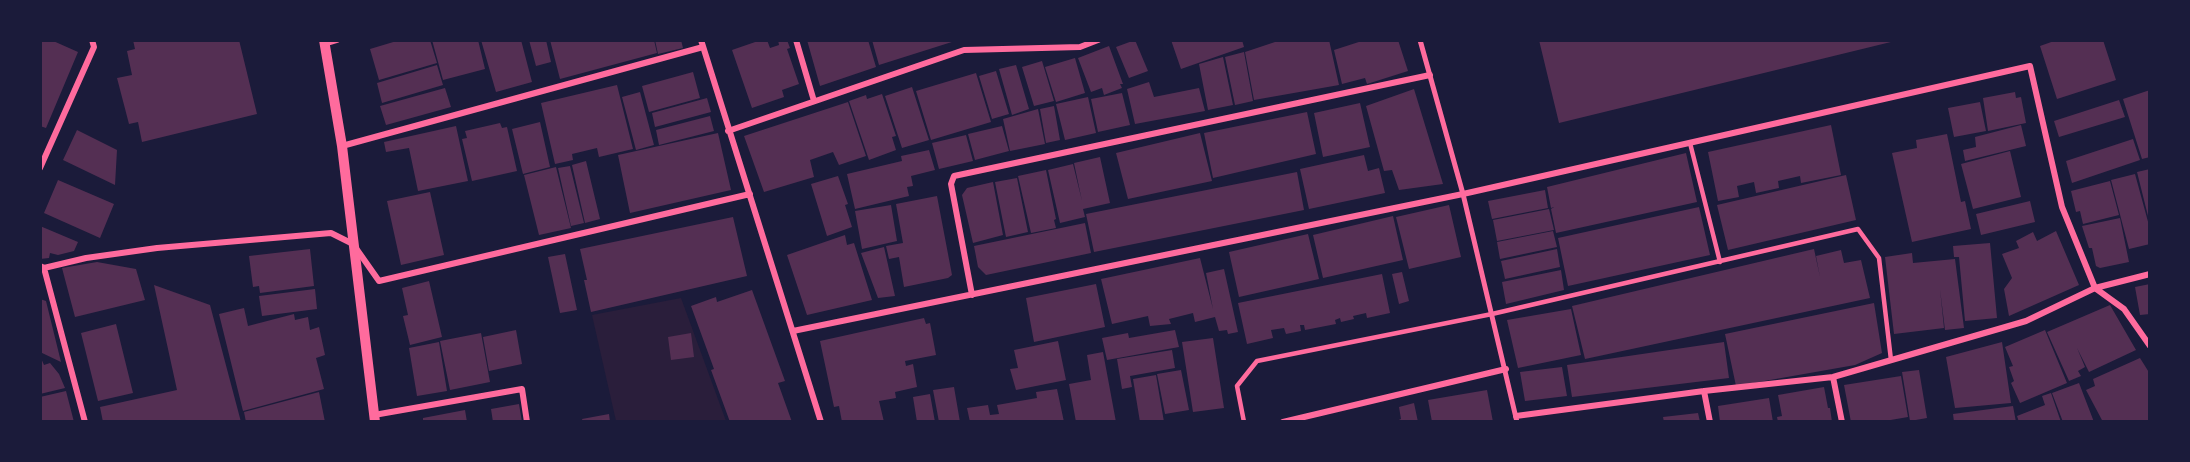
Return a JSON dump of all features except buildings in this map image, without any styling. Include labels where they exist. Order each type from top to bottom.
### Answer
[{"type":"street","points":[[40,168],[94,47],[92,40]]},
{"type":"street","points":[[337,40],[324,42],[342,146],[375,418],[522,388],[527,422]]},
{"type":"street","points":[[796,40],[814,101]]},
{"type":"street","points":[[728,131],[964,50],[1080,47],[1098,40]]},
{"type":"street","points":[[1420,40],[1463,194],[1517,419],[1704,391],[1833,377],[2025,321],[2095,288],[2150,274]]},
{"type":"street","points":[[342,146],[702,44],[821,422]]},
{"type":"street","points":[[793,331],[1463,194],[2030,66],[2062,207],[2095,288],[2124,309],[2150,346]]},
{"type":"street","points":[[972,295],[951,184],[954,176],[1430,75]]},
{"type":"street","points":[[85,422],[42,267],[157,248],[331,233],[353,244],[379,281],[750,194]]},
{"type":"street","points":[[1283,422],[1506,369]]},
{"type":"street","points":[[1833,377],[1842,422]]},
{"type":"street","points":[[1704,391],[1710,422]]},
{"type":"lane","points":[[1690,143],[1720,261]]},
{"type":"lane","points":[[1244,422],[1237,386],[1257,362],[1492,314],[1857,230],[1879,258],[1891,360]]},
{"type":"shaded area","points":[[681,298],[726,421],[616,421],[592,315]]}]
